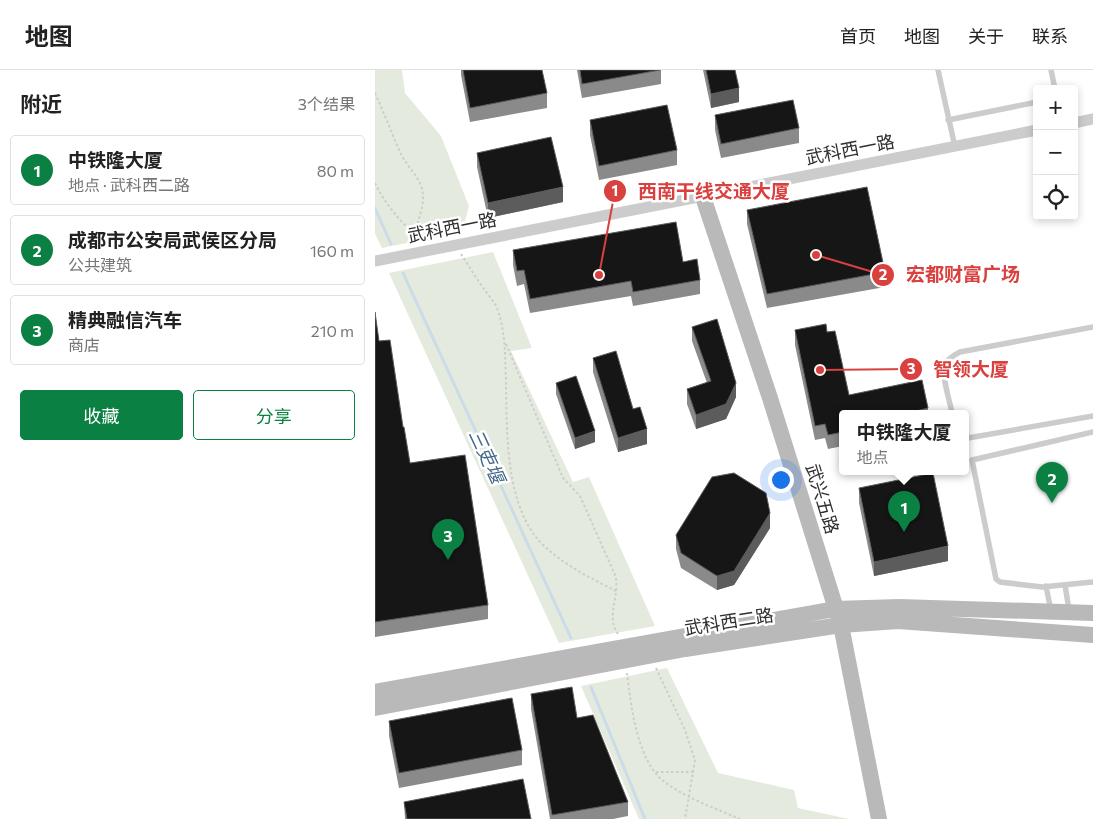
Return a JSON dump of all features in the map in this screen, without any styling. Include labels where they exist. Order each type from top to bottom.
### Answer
[{"type":"street","points":[[1078,122],[1093,119]]},
{"type":"street","name":"武科西一路","points":[[375,261],[1033,131]]},
{"type":"street","name":"武兴五路","points":[[703,197],[770,398],[841,625],[879,819]]},
{"type":"street","name":"武科西二路","points":[[375,708],[835,609],[899,607],[1093,613]]},
{"type":"street","name":"武科西二路","points":[[375,692],[628,653],[650,656],[841,625],[898,621],[1093,635]]},
{"type":"lane","points":[[938,70],[955,147]]},
{"type":"lane","points":[[1051,70],[1054,85]]},
{"type":"lane","points":[[948,120],[1033,103]]},
{"type":"lane","points":[[951,410],[944,375],[945,364],[952,356],[960,352],[1093,327]]},
{"type":"lane","points":[[969,438],[1093,416]]},
{"type":"lane","points":[[1093,432],[972,460],[996,579],[1000,582],[1046,586],[1093,582]]},
{"type":"lane","points":[[1065,585],[1069,612]]},
{"type":"lane","points":[[1046,586],[1052,612]]},
{"type":"path","points":[[375,93],[402,156],[421,184],[423,198],[415,234],[414,254]]},
{"type":"path","points":[[375,182],[380,194],[401,222],[415,234]]},
{"type":"path","points":[[456,246],[496,306],[506,342],[563,478],[580,496],[615,574],[617,582],[613,604],[613,627],[628,653],[631,706],[642,748],[655,772],[665,782],[689,796],[740,819]]},
{"type":"path","points":[[506,342],[506,399],[510,469],[512,482],[526,519],[536,536],[549,550],[591,579],[616,591]]},
{"type":"path","points":[[650,656],[685,730],[695,760],[685,819]]},
{"type":"path","points":[[655,772],[694,772]]},
{"type":"shaded area","points":[[375,70],[402,70],[405,93],[441,136],[469,206],[462,232],[382,248],[375,234]]},
{"type":"shaded area","points":[[493,252],[532,348],[511,351],[573,482],[589,477],[655,626],[559,643],[389,273]]},
{"type":"shaded area","points":[[667,668],[718,773],[794,790],[798,808],[849,819],[639,819],[581,686]]},
{"type":"building","points":[[463,70],[542,70],[547,93],[470,108]]},
{"type":"building","points":[[580,70],[660,70],[582,84]]},
{"type":"building","points":[[706,70],[735,70],[739,88],[711,94]]},
{"type":"building","points":[[793,100],[799,128],[721,144],[715,115]]},
{"type":"building","points":[[667,105],[677,150],[599,166],[590,120]]},
{"type":"building","points":[[551,137],[563,187],[488,203],[477,153]]},
{"type":"building","points":[[867,187],[885,272],[767,294],[747,210]]},
{"type":"building","points":[[676,222],[683,262],[697,259],[700,280],[633,292],[631,281],[530,299],[524,270],[517,271],[513,250]]},
{"type":"building","points":[[375,312],[379,341],[390,340],[410,463],[465,455],[488,605],[375,622]]},
{"type":"building","points":[[717,319],[736,383],[726,404],[696,415],[687,389],[711,381],[692,327]]},
{"type":"building","points":[[826,324],[827,332],[835,331],[849,395],[922,380],[928,408],[920,410],[839,410],[839,433],[828,435],[825,424],[815,426],[795,330]]},
{"type":"building","points":[[616,351],[633,409],[640,407],[647,429],[618,438],[593,358]]},
{"type":"building","points":[[576,376],[595,431],[575,438],[556,383]]},
{"type":"building","points":[[734,473],[766,493],[770,513],[734,571],[717,576],[681,553],[676,535],[712,477]]},
{"type":"building","points":[[923,475],[933,475],[948,546],[874,562],[859,488]]},
{"type":"building","points":[[572,687],[577,718],[593,715],[628,802],[552,815],[531,694]]},
{"type":"building","points":[[512,698],[522,750],[399,773],[389,721]]},
{"type":"building","points":[[523,779],[531,819],[407,819],[404,802]]},
{"type":"waterway","name":"三吏堰","points":[[375,208],[391,244]]},
{"type":"waterway","name":"三吏堰","points":[[403,273],[571,638]]},
{"type":"waterway","name":"三吏堰","points":[[591,687],[645,819]]},
{"type":"place","name":"宏都财富广场","points":[[816,255]]},
{"type":"place","name":"西南干线交通大厦","points":[[599,275]]},
{"type":"place","name":"智领大厦","points":[[820,370]]},
{"type":"place","name":"成都市公安局武侯区分局","points":[[1052,503]]},
{"type":"place","name":"中铁隆大厦","points":[[904,532]]},
{"type":"place","name":"精典融信汽车","points":[[448,560]]}]
